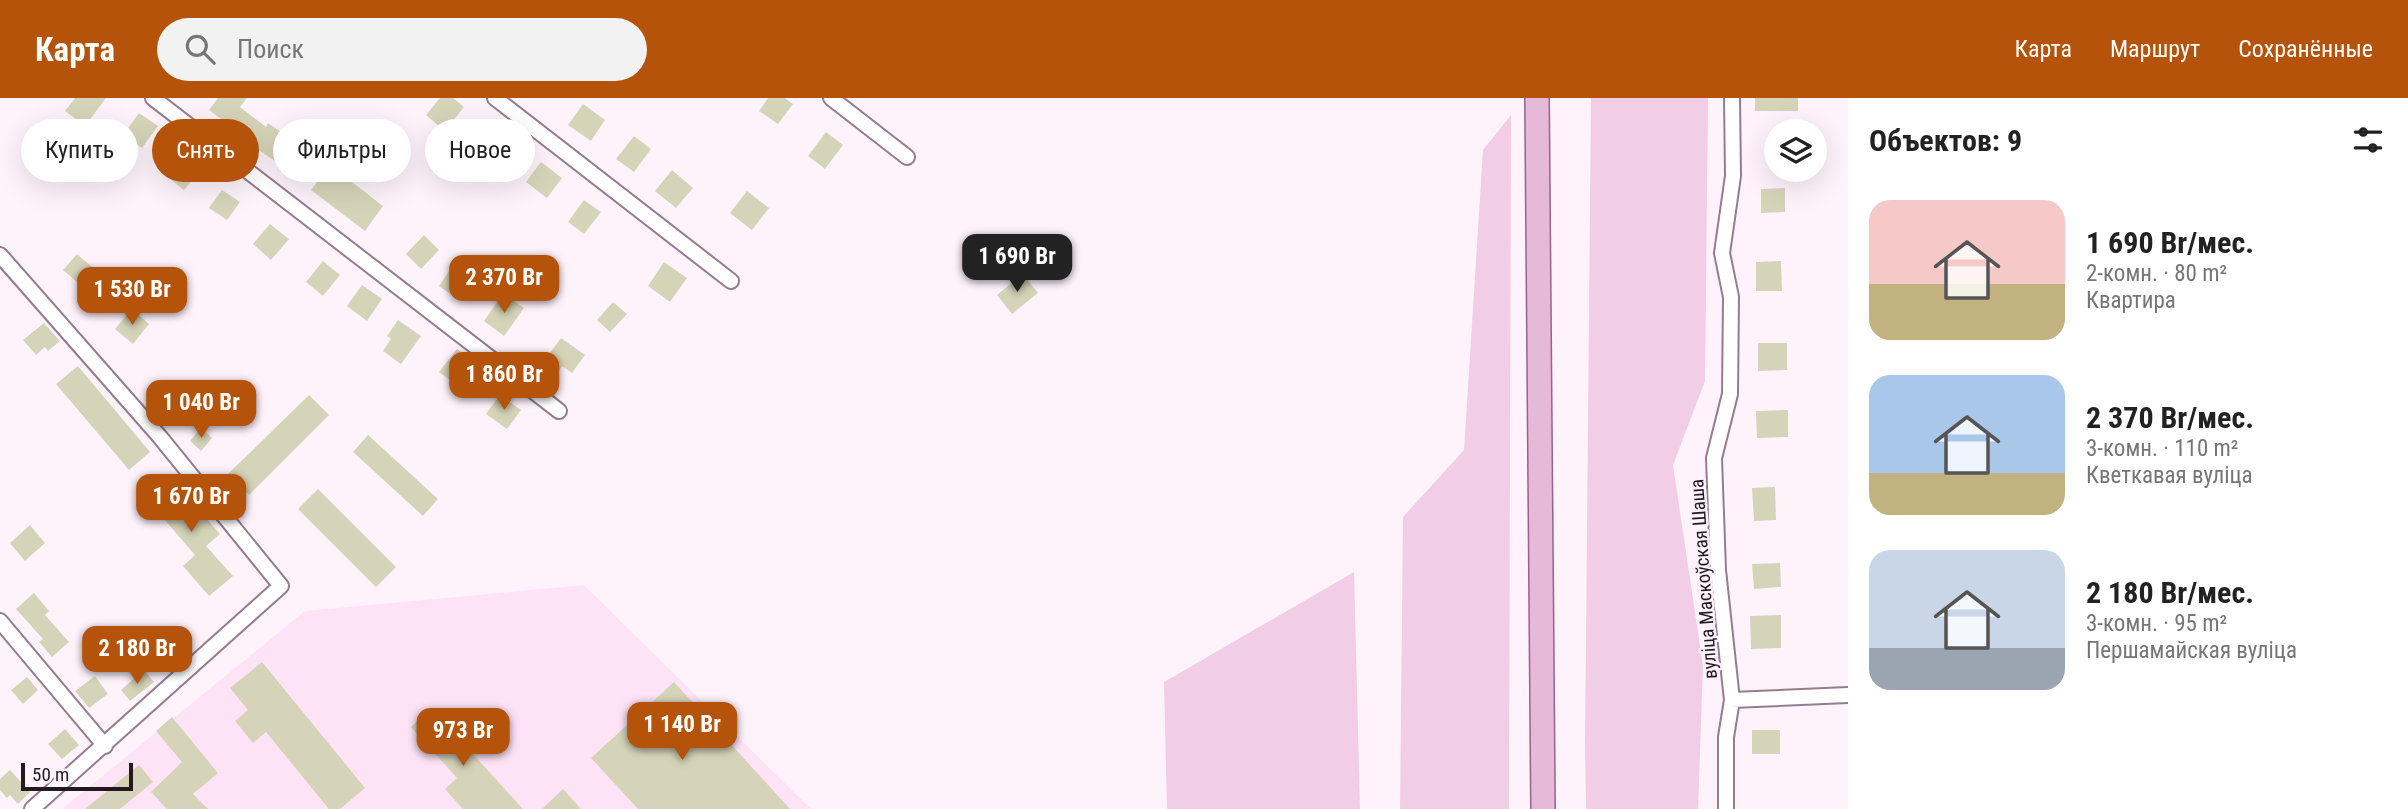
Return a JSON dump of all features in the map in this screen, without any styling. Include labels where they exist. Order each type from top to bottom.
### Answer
[{"type":"main road","points":[[1536,98],[1543,809]]},
{"type":"street","points":[[153,98],[559,411]]},
{"type":"street","points":[[495,98],[731,281]]},
{"type":"street","points":[[831,98],[907,157]]},
{"type":"street","name":"вуліца Маскоўская Шаша","points":[[1726,809],[1726,737],[1732,700],[1718,570],[1714,458],[1730,394],[1731,297],[1722,253],[1733,176],[1732,98]]},
{"type":"street","points":[[0,255],[160,437],[281,586],[32,809]]},
{"type":"street","points":[[0,621],[105,746]]},
{"type":"street","points":[[1732,700],[1848,695]]},
{"type":"shaded area","points":[[1591,98],[1708,98],[1705,381],[1673,465],[1703,666],[1698,809],[1586,809]]},
{"type":"shaded area","points":[[1511,115],[1509,809],[1400,809],[1403,517],[1464,450],[1483,150]]},
{"type":"shaded area","points":[[1354,572],[1360,809],[1167,809],[1164,682]]},
{"type":"shaded area","points":[[584,585],[811,809],[62,809],[305,611]]},
{"type":"building","points":[[75,98],[106,98],[90,119],[76,119],[65,111]]},
{"type":"building","points":[[218,98],[247,98],[240,107],[256,119],[221,119],[209,110]]},
{"type":"building","points":[[440,98],[453,98],[464,107],[454,119],[431,119],[426,115]]},
{"type":"building","points":[[768,98],[785,98],[793,104],[778,124],[759,111]]},
{"type":"building","points":[[1755,98],[1798,98],[1798,111],[1755,111]]},
{"type":"building","points":[[583,104],[605,120],[591,141],[568,125]]},
{"type":"building","points":[[139,113],[152,122],[152,134],[142,148],[138,145],[138,119],[135,119]]},
{"type":"building","points":[[259,122],[266,127],[268,123],[273,126],[273,160],[259,150]]},
{"type":"building","points":[[826,132],[843,145],[825,169],[808,156]]},
{"type":"building","points":[[634,136],[651,149],[634,172],[616,159]]},
{"type":"building","points":[[541,162],[562,178],[547,198],[526,182],[535,182],[535,170]]},
{"type":"building","points":[[672,170],[693,188],[676,208],[655,191]]},
{"type":"building","points":[[174,182],[191,182],[184,190]]},
{"type":"building","points":[[317,182],[352,182],[383,206],[365,231],[311,190]]},
{"type":"building","points":[[1785,188],[1785,212],[1761,213],[1761,189]]},
{"type":"building","points":[[222,190],[240,202],[227,220],[209,208]]},
{"type":"building","points":[[747,191],[769,208],[752,230],[730,213]]},
{"type":"building","points":[[584,200],[601,212],[584,234],[568,222]]},
{"type":"building","points":[[270,224],[289,239],[271,260],[253,244]]},
{"type":"building","points":[[424,235],[439,250],[421,269],[406,254]]},
{"type":"building","points":[[77,254],[92,267],[78,283],[63,270]]},
{"type":"building","points":[[323,261],[340,275],[323,296],[306,282]]},
{"type":"building","points":[[1781,261],[1782,291],[1756,291],[1756,262]]},
{"type":"building","points":[[664,262],[687,278],[670,302],[648,286]]},
{"type":"building","points":[[451,268],[469,280],[456,298],[439,286]]},
{"type":"building","points":[[1023,274],[1038,293],[1012,314],[997,295]]},
{"type":"building","points":[[362,285],[382,299],[367,321],[347,306]]},
{"type":"building","points":[[503,294],[524,308],[504,336],[484,321]]},
{"type":"building","points":[[613,302],[627,314],[610,332],[597,320]]},
{"type":"building","points":[[132,309],[149,324],[133,344],[115,329]]},
{"type":"building","points":[[398,320],[421,336],[401,364],[383,351],[391,339],[387,336]]},
{"type":"building","points":[[44,323],[60,341],[48,351],[45,347],[36,355],[23,340]]},
{"type":"building","points":[[561,338],[585,355],[572,373],[562,366],[559,371],[544,361]]},
{"type":"building","points":[[1758,343],[1787,343],[1787,370],[1758,371]]},
{"type":"building","points":[[457,349],[477,364],[459,387],[439,372]]},
{"type":"building","points":[[78,366],[150,452],[129,470],[56,384]]},
{"type":"building","points":[[194,384],[207,395],[183,422],[171,411]]},
{"type":"building","points":[[309,395],[329,415],[249,495],[228,474]]},
{"type":"building","points":[[500,395],[521,410],[507,429],[486,414]]},
{"type":"building","points":[[1788,410],[1788,437],[1757,438],[1756,411]]},
{"type":"building","points":[[201,428],[212,438],[201,451],[190,441]]},
{"type":"building","points":[[368,435],[438,499],[423,516],[353,452]]},
{"type":"building","points":[[169,476],[220,534],[206,546],[233,576],[209,596],[183,566],[195,555],[145,497]]},
{"type":"building","points":[[1775,487],[1776,520],[1754,521],[1752,488]]},
{"type":"building","points":[[318,489],[396,567],[376,587],[298,509]]},
{"type":"building","points":[[30,525],[45,543],[25,561],[10,543]]},
{"type":"building","points":[[1780,563],[1781,587],[1754,589],[1752,564]]},
{"type":"building","points":[[34,593],[49,611],[45,615],[69,642],[52,657],[39,642],[43,639],[16,609]]},
{"type":"building","points":[[1781,615],[1781,648],[1751,649],[1750,616]]},
{"type":"building","points":[[262,662],[365,788],[340,809],[329,809],[266,732],[253,743],[235,721],[248,710],[230,688]]},
{"type":"building","points":[[144,670],[154,682],[130,701],[121,690]]},
{"type":"building","points":[[95,676],[108,694],[89,708],[75,691]]},
{"type":"building","points":[[27,677],[38,690],[23,704],[11,690]]},
{"type":"building","points":[[674,682],[790,809],[638,809],[591,758]]},
{"type":"building","points":[[431,708],[523,809],[463,809],[445,789],[457,778],[411,727]]},
{"type":"building","points":[[172,717],[218,773],[193,794],[208,809],[167,809],[151,792],[182,762],[156,731]]},
{"type":"building","points":[[65,729],[79,745],[62,759],[48,744]]},
{"type":"building","points":[[1752,730],[1780,730],[1780,754],[1752,754]]},
{"type":"building","points":[[139,765],[153,782],[120,809],[85,809]]},
{"type":"building","points":[[10,770],[30,792],[18,804],[10,795],[7,798],[0,790],[0,779]]},
{"type":"building","points":[[563,789],[581,809],[542,809]]}]
